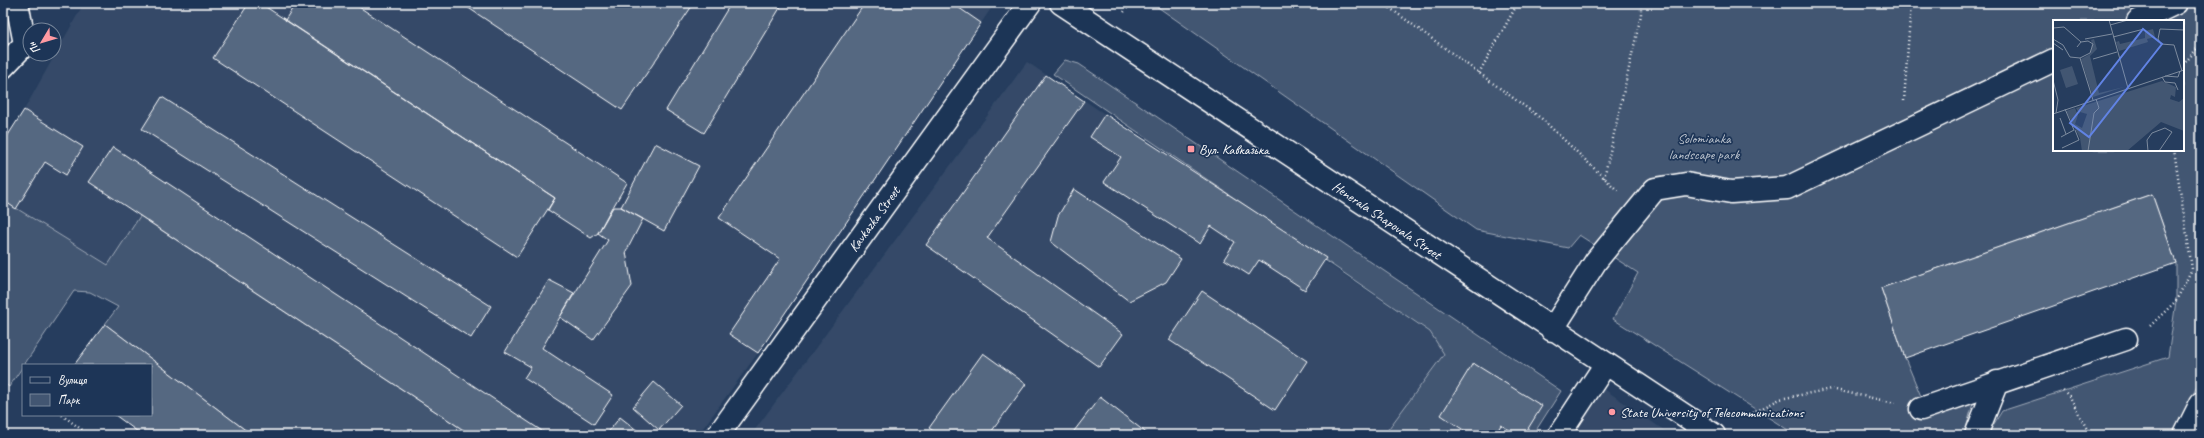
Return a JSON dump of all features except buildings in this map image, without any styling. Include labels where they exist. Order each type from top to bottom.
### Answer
[{"type":"street","points":[[3,67],[25,44],[18,8],[14,3]]},
{"type":"street","name":"Kavkazka Street","points":[[718,435],[1030,3]]},
{"type":"street","name":"Henerala Shapovala Street","points":[[1061,3],[1552,330],[1714,435]]},
{"type":"street","points":[[2140,20],[2176,3]]},
{"type":"street","points":[[1552,330],[1596,261],[1640,210],[1655,189],[1686,184],[1732,192],[1787,188],[2053,60]]},
{"type":"street","points":[[1921,409],[2126,339]]},
{"type":"street","points":[[1558,435],[1605,365]]},
{"type":"street","points":[[1976,435],[1997,382]]},
{"type":"street","points":[[2185,435],[2201,403]]},
{"type":"path","points":[[1123,14],[1131,3]]},
{"type":"path","points":[[1383,3],[1542,119],[1640,210]]},
{"type":"path","points":[[1479,73],[1518,3]]},
{"type":"path","points":[[1604,178],[1641,15],[1641,3]]},
{"type":"path","points":[[1902,132],[1911,3]]},
{"type":"path","points":[[2184,64],[2201,44]]},
{"type":"path","points":[[2126,339],[2149,327],[2176,301],[2192,268],[2174,151]]},
{"type":"path","points":[[2041,368],[2070,397],[2090,435]]},
{"type":"path","points":[[1749,415],[1780,399],[1832,389],[1921,409]]},
{"type":"path","points":[[63,416],[89,435]]},
{"type":"shaded area","points":[[84,3],[986,3],[992,7],[758,353],[698,435],[471,435],[141,216],[108,265],[3,200],[3,143],[24,110],[51,62],[62,62],[62,42]]},
{"type":"shaded area","points":[[1027,62],[1450,346],[1384,435],[751,435]]},
{"type":"shaded area","name":"State University of Telecommunications","points":[[1604,389],[1671,435],[1570,435]]},
{"type":"green space","name":"Solomianka landscape park","points":[[1152,3],[2201,3],[2201,378],[2173,435],[1987,435],[2002,411],[2168,357],[2176,301],[2176,263],[2152,194],[1881,288],[1905,358],[1928,413],[1974,400],[1964,435],[1796,435],[1613,319],[1638,273],[1579,235],[1568,248],[1476,230]]},
{"type":"green space","points":[[1065,60],[1079,64],[1561,391],[1533,435],[1384,435],[1444,354],[1430,332],[1053,74]]},
{"type":"green space","points":[[3,200],[108,265],[140,216],[471,435],[252,435],[105,324],[118,307],[90,292],[74,291],[25,364],[22,364],[22,368],[9,387],[3,382]]},
{"type":"place","name":"Вул. Кавказька","points":[[1191,149]]},
{"type":"place","name":"State University of Telecommunications","points":[[1612,412]]}]
